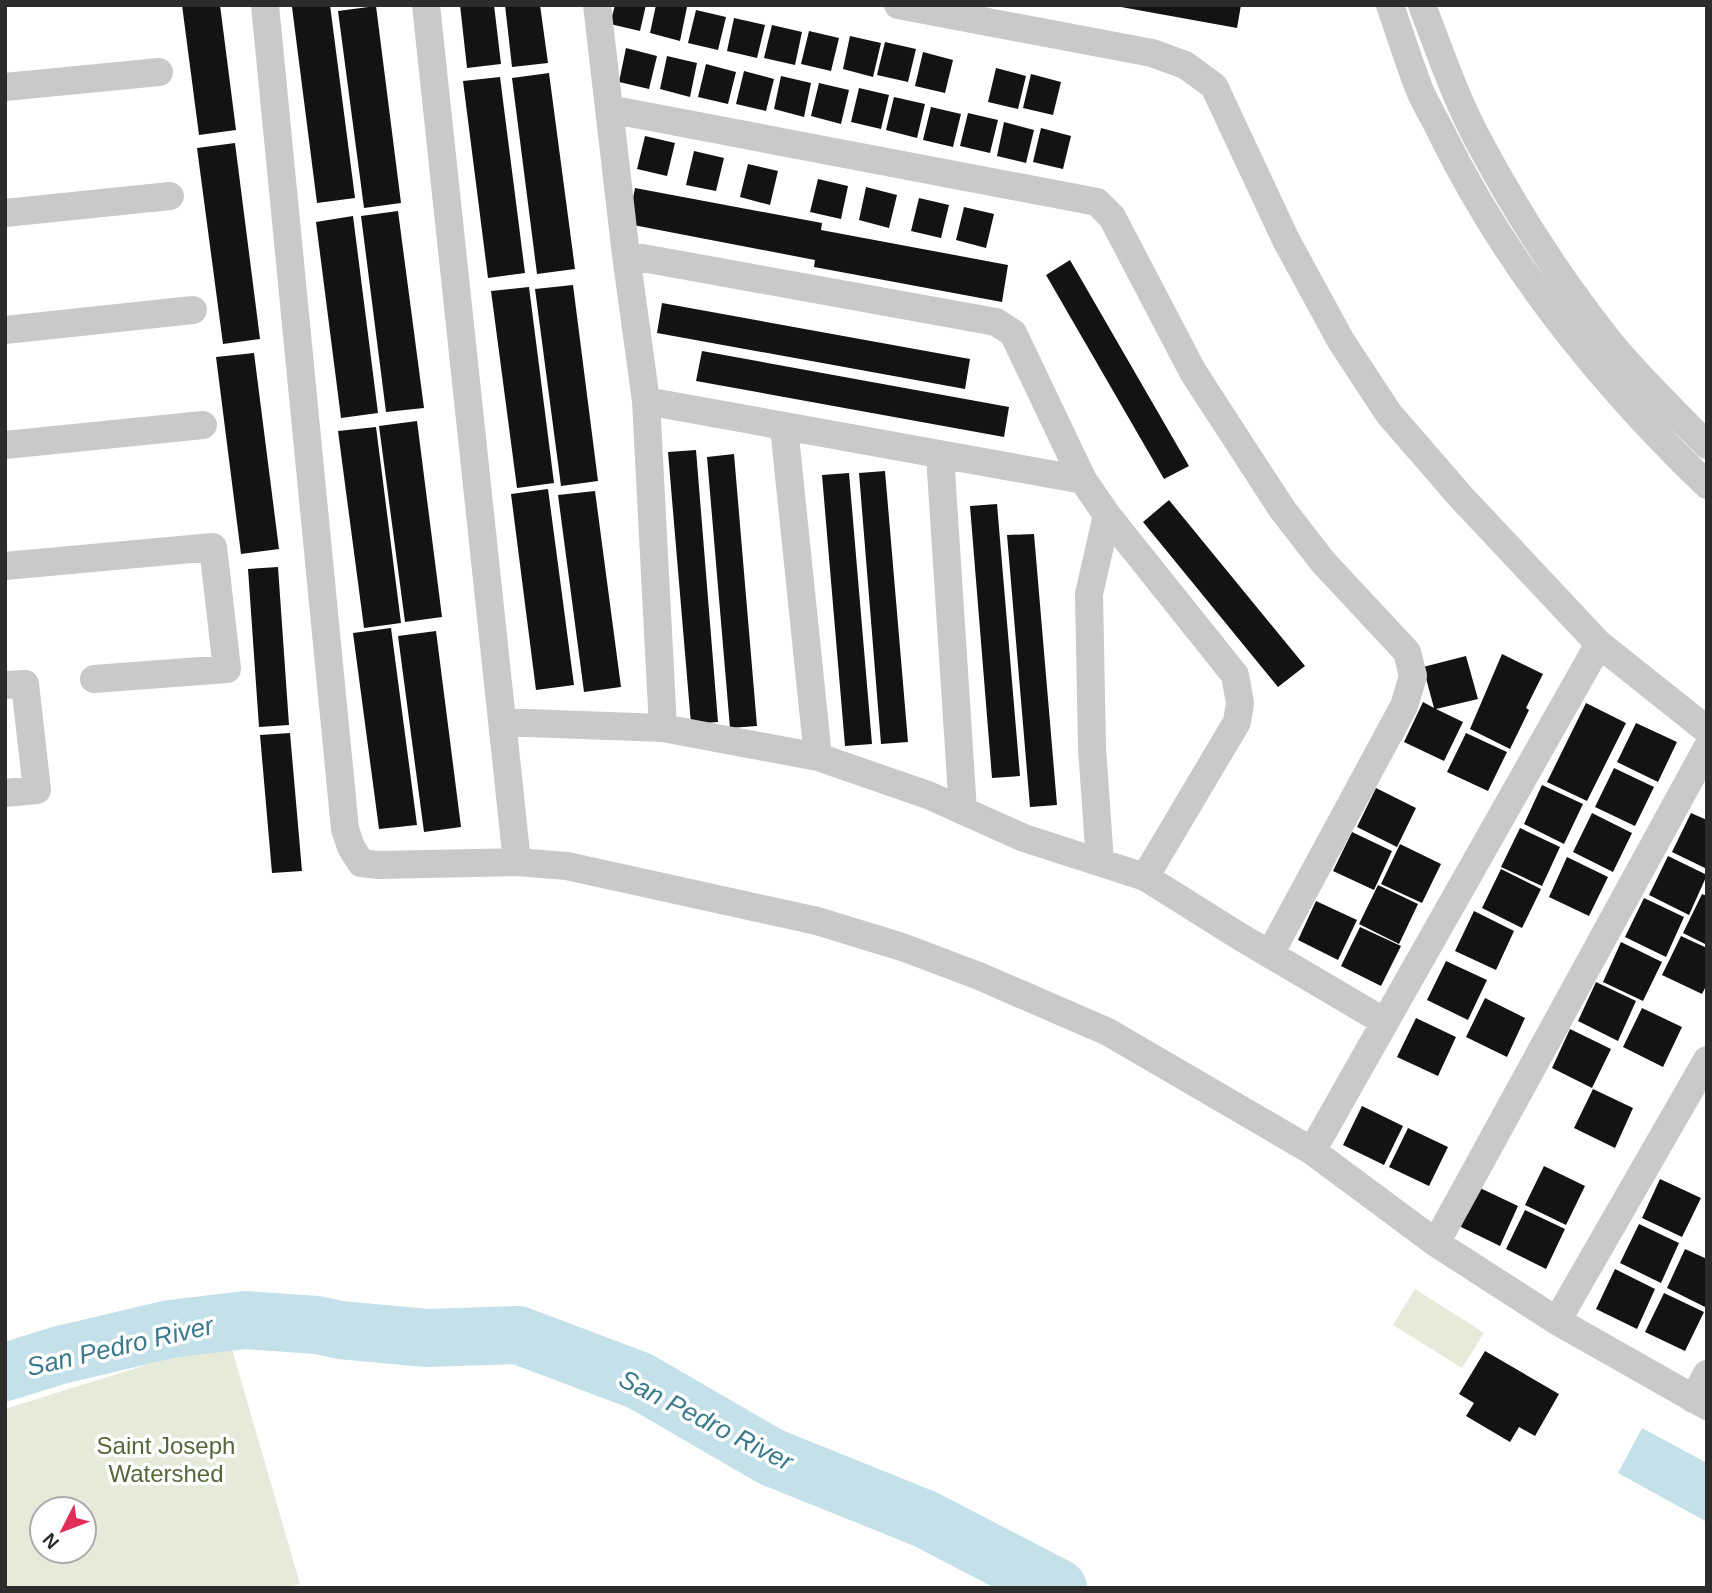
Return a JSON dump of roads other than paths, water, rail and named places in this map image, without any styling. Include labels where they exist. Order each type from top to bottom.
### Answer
[{"type":"street","points":[[265,5],[345,829],[351,847],[361,863],[378,865],[517,862],[567,866],[817,921],[902,947],[979,976],[1108,1032],[1312,1151],[1436,1243],[1557,1321],[1700,1403],[1707,1374]]},
{"type":"street","points":[[426,5],[517,862]]},
{"type":"street","points":[[597,5],[646,401],[663,728]]},
{"type":"street","points":[[898,5],[1152,53],[1185,65],[1214,86],[1286,240],[1341,341],[1390,414],[1461,497],[1599,644],[1707,730]]},
{"type":"street","points":[[1390,5],[1420,91],[1476,200],[1533,286],[1597,368],[1659,440],[1707,485]]},
{"type":"street","points":[[1422,5],[1453,86],[1476,136],[1540,243],[1611,344],[1656,394],[1707,444]]},
{"type":"street","points":[[5,87],[159,72]]},
{"type":"street","points":[[609,108],[1097,202],[1112,217],[1216,411],[1282,509],[1323,562],[1406,652],[1413,676],[1404,706],[1270,954]]},
{"type":"street","points":[[5,213],[170,196]]},
{"type":"street","points":[[626,255],[996,322],[1013,333],[1083,480],[1107,515],[1235,675],[1240,703],[1237,722],[1145,877]]},
{"type":"street","points":[[5,330],[193,310]]},
{"type":"street","points":[[646,401],[1083,480]]},
{"type":"street","points":[[5,445],[203,425]]},
{"type":"street","points":[[784,426],[818,757]]},
{"type":"street","points":[[940,455],[963,811]]},
{"type":"street","points":[[1100,862],[1092,748],[1089,594],[1107,515]]},
{"type":"street","points":[[5,566],[213,547],[227,669],[94,679]]},
{"type":"street","points":[[1312,1151],[1599,644]]},
{"type":"street","points":[[5,685],[25,684],[37,790],[5,793]]},
{"type":"street","points":[[502,722],[663,728],[818,757],[928,795],[1024,838],[1145,877],[1385,1022]]},
{"type":"street","points":[[1436,1243],[1707,748]]},
{"type":"street","points":[[1557,1321],[1707,1060]]},
{"type":"water","points":[[1642,1428],[1707,1463],[1707,1522],[1618,1473]]},
{"type":"waterway","name":"San Pedro River","points":[[5,1372],[60,1355],[170,1329],[245,1320],[317,1325],[340,1330],[427,1338],[518,1335],[640,1381],[771,1457],[925,1519],[1058,1588]]},
{"type":"park label","name":"Saint Joseph Watershed","points":[[166,1460]]}]
